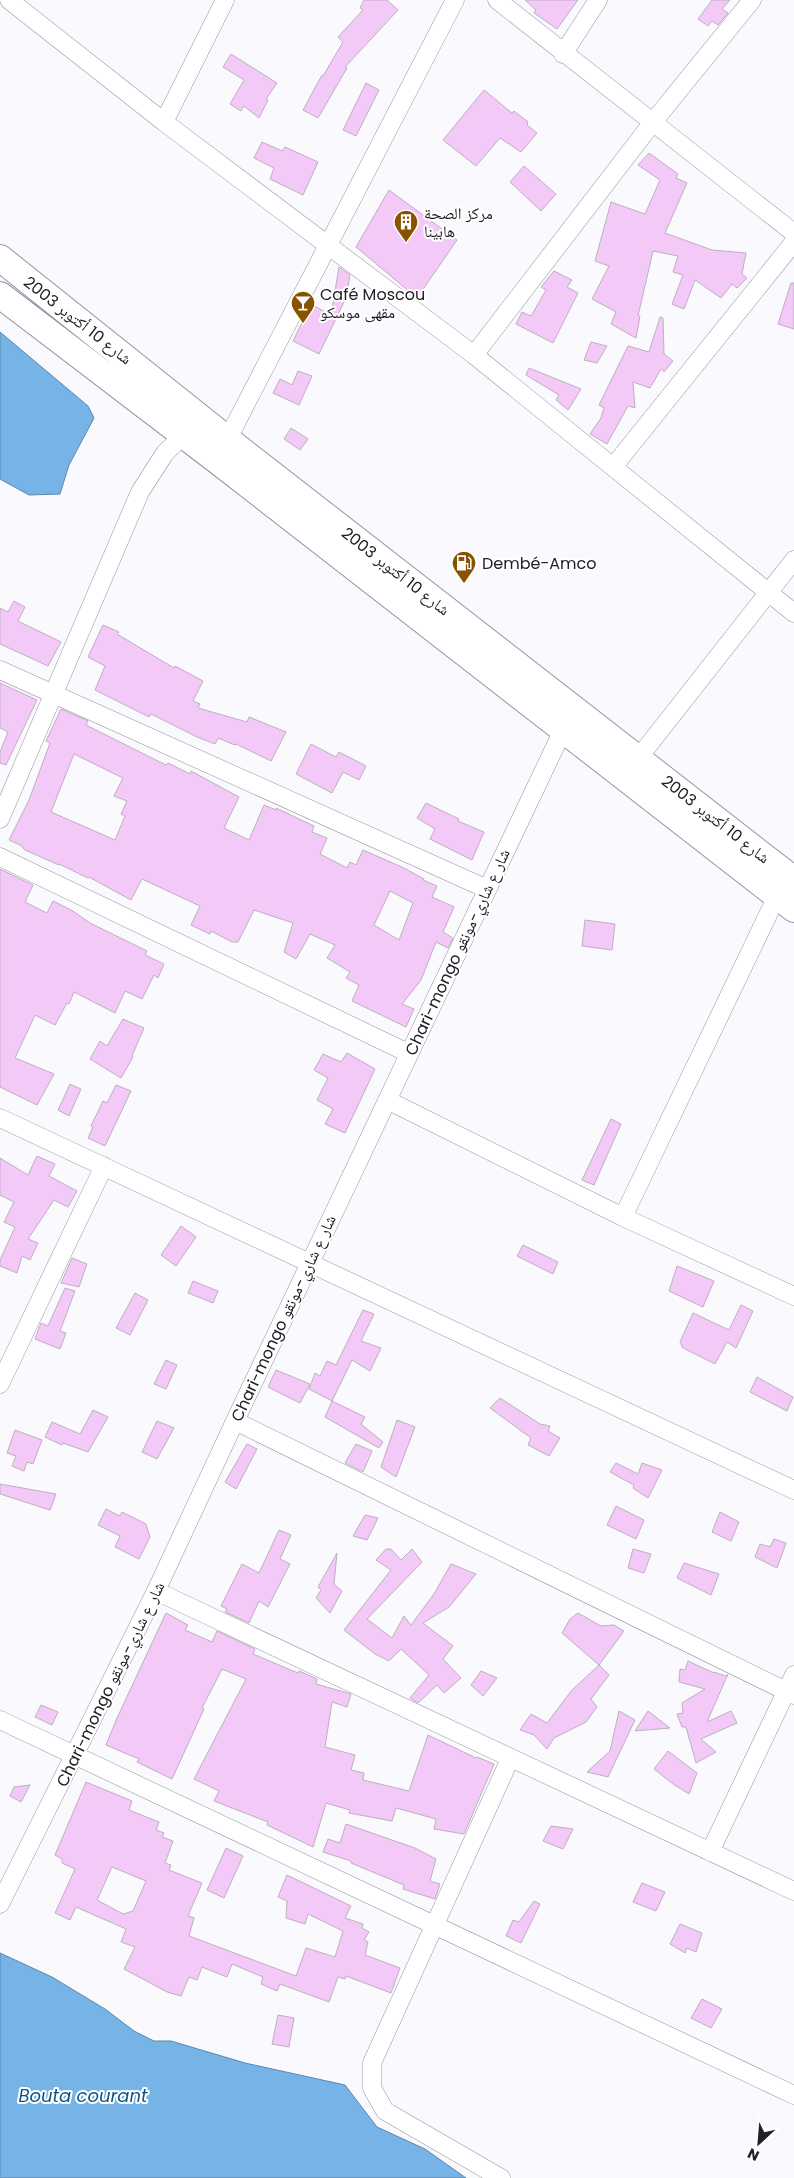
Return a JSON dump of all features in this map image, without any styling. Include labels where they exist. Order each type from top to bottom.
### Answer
[{"type":"highway","name":"شارع 10 أكتوبر 2003","points":[[0,258],[192,427]]},
{"type":"highway","name":"شارع 10 أكتوبر 2003","points":[[0,294],[222,449],[631,768],[788,895]]},
{"type":"highway","name":"شارع 10 أكتوبر 2003","points":[[222,449],[563,730],[631,768]]},
{"type":"street","points":[[0,6],[3,0]]},
{"type":"street","points":[[9,0],[328,248],[474,355],[794,613]]},
{"type":"street","points":[[164,122],[225,0]]},
{"type":"street","points":[[222,449],[328,248],[455,0]]},
{"type":"street","points":[[497,0],[563,54],[794,234]]},
{"type":"street","points":[[563,54],[598,0]]},
{"type":"street","points":[[474,355],[652,122],[752,0]]},
{"type":"street","points":[[613,467],[794,242]]},
{"type":"street","points":[[0,819],[140,492],[165,453],[192,427]]},
{"type":"street","points":[[631,768],[794,560]]},
{"type":"street","points":[[0,670],[486,889]]},
{"type":"street","name":"Chari-mongo شار ع شاري-مونقو","points":[[0,1904],[156,1591],[408,1053],[563,730]]},
{"type":"street","points":[[0,857],[408,1053]]},
{"type":"street","points":[[623,1217],[788,895]]},
{"type":"street","points":[[387,1100],[623,1217],[794,1296]]},
{"type":"street","points":[[0,1118],[794,1490]]},
{"type":"street","points":[[0,1384],[104,1166]]},
{"type":"street","points":[[235,1421],[790,1693]]},
{"type":"street","points":[[156,1591],[794,1891]]},
{"type":"street","points":[[710,1852],[790,1693],[794,1675]]},
{"type":"street","points":[[0,1720],[794,2095]]},
{"type":"street","points":[[501,2178],[384,2111],[372,2088],[372,2063],[510,1759]]},
{"type":"water","points":[[0,332],[88,406],[94,418],[69,465],[60,494],[29,495],[0,479]]},
{"type":"water","name":"Bouta courant","points":[[0,1953],[52,1977],[105,2009],[134,2031],[154,2041],[171,2041],[245,2063],[345,2085],[377,2127],[425,2149],[466,2178],[0,2178]]},
{"type":"building","points":[[364,0],[387,0],[398,10],[345,67],[347,68],[318,118],[303,110],[343,42],[338,37],[363,10],[360,8]]},
{"type":"building","points":[[525,0],[578,0],[557,29],[534,13],[536,10]]},
{"type":"building","points":[[712,0],[730,0],[722,9],[728,13],[718,25],[712,21],[708,26],[698,19]]},
{"type":"building","points":[[231,54],[277,83],[266,99],[268,100],[259,118],[244,106],[241,111],[230,104],[244,80],[223,67]]},
{"type":"building","points":[[366,83],[379,90],[356,136],[343,130]]},
{"type":"building","points":[[484,90],[512,113],[514,111],[528,122],[527,125],[537,133],[521,152],[500,138],[476,166],[443,140]]},
{"type":"building","points":[[262,142],[282,151],[285,147],[318,162],[303,195],[270,179],[274,168],[254,158]]},
{"type":"building","points":[[649,153],[678,174],[676,178],[687,183],[665,233],[712,250],[746,253],[742,274],[747,278],[737,288],[732,284],[721,298],[695,280],[684,309],[672,304],[683,275],[673,272],[678,256],[653,251],[638,316],[640,316],[636,338],[611,324],[616,312],[592,299],[609,266],[595,261],[611,202],[645,214],[660,180],[638,165]]},
{"type":"building","points":[[524,166],[556,194],[541,211],[510,182]]},
{"type":"building","name":"مركز الصحة هابينا","points":[[389,190],[457,240],[417,298],[356,247]]},
{"type":"building","points":[[339,267],[350,275],[346,298],[319,354],[293,341],[311,304],[331,315]]},
{"type":"building","points":[[554,271],[572,280],[567,287],[578,293],[553,343],[516,324],[522,312],[531,316],[546,290],[541,287]]},
{"type":"building","points":[[791,283],[794,283],[794,329],[778,324]]},
{"type":"building","points":[[660,317],[663,318],[664,354],[673,361],[664,372],[661,369],[650,388],[633,382],[635,408],[628,406],[607,444],[590,434],[601,418],[604,408],[599,405],[628,346],[649,352]]},
{"type":"building","points":[[591,342],[607,346],[597,363],[584,360]]},
{"type":"building","points":[[529,368],[581,389],[568,410],[556,400],[559,395],[526,375]]},
{"type":"building","points":[[298,371],[312,376],[299,405],[273,393],[280,379],[292,385]]},
{"type":"building","points":[[291,428],[308,439],[300,450],[284,439]]},
{"type":"building","points":[[14,601],[25,607],[18,621],[61,642],[48,666],[0,644],[0,608],[8,612]]},
{"type":"building","points":[[103,625],[119,632],[117,634],[174,668],[175,666],[203,681],[193,701],[200,704],[198,708],[247,722],[249,717],[286,732],[271,761],[236,744],[218,738],[215,744],[197,737],[151,714],[149,717],[95,690],[105,666],[88,657]]},
{"type":"building","points":[[0,683],[37,700],[6,765],[0,763],[0,752],[8,732],[0,728]]},
{"type":"building","points":[[61,709],[88,721],[86,725],[166,765],[168,763],[190,774],[191,771],[239,797],[224,828],[249,840],[264,805],[276,810],[276,808],[314,826],[312,832],[327,838],[320,854],[347,868],[350,862],[356,865],[363,850],[404,868],[437,886],[432,897],[454,907],[443,932],[453,938],[448,948],[436,942],[421,980],[402,1004],[414,1009],[406,1027],[352,1001],[359,985],[346,978],[350,972],[327,958],[335,945],[310,934],[296,959],[284,952],[293,923],[254,910],[238,942],[232,942],[211,931],[210,934],[191,925],[200,906],[142,879],[131,900],[89,877],[25,850],[20,845],[9,840],[29,800],[50,743],[46,741]],"holes":[[[74,754],[123,778],[114,796],[127,801],[121,814],[125,816],[115,840],[51,812]],[[390,891],[413,903],[399,940],[374,925]]]},
{"type":"building","points":[[311,744],[336,757],[339,752],[366,766],[359,780],[343,772],[332,793],[296,774]]},
{"type":"building","points":[[426,803],[459,819],[458,821],[484,832],[472,860],[430,839],[435,829],[417,818]]},
{"type":"building","points":[[0,869],[33,885],[25,902],[47,913],[53,901],[73,911],[90,923],[147,951],[145,955],[164,964],[158,978],[154,975],[142,999],[125,991],[115,1013],[74,992],[69,1004],[67,1003],[55,1025],[35,1015],[15,1058],[54,1074],[37,1105],[0,1087]]},
{"type":"building","points":[[585,920],[615,924],[612,950],[582,946]]},
{"type":"building","points":[[123,1019],[144,1028],[133,1057],[121,1078],[90,1059],[100,1041],[107,1046]]},
{"type":"building","points":[[347,1053],[375,1069],[345,1133],[325,1124],[333,1109],[317,1100],[328,1078],[314,1070],[323,1054],[341,1062]]},
{"type":"building","points":[[70,1084],[81,1089],[69,1116],[58,1110]]},
{"type":"building","points":[[116,1085],[131,1091],[105,1146],[88,1138],[93,1127],[91,1126],[103,1101],[107,1103]]},
{"type":"building","points":[[611,1119],[621,1124],[594,1185],[582,1180]]},
{"type":"building","points":[[37,1156],[55,1164],[49,1176],[77,1191],[68,1207],[54,1200],[28,1239],[38,1243],[30,1260],[22,1256],[17,1273],[0,1266],[0,1260],[15,1227],[4,1222],[14,1202],[0,1195],[0,1158],[28,1175]]},
{"type":"building","points":[[181,1226],[196,1237],[176,1266],[161,1255]]},
{"type":"building","points":[[523,1245],[558,1262],[553,1274],[517,1256]]},
{"type":"building","points":[[72,1258],[87,1264],[79,1287],[61,1283]]},
{"type":"building","points":[[677,1266],[714,1281],[703,1307],[669,1291]]},
{"type":"building","points":[[193,1281],[218,1291],[213,1303],[188,1293]]},
{"type":"building","points":[[65,1288],[75,1291],[60,1331],[66,1333],[60,1349],[35,1339],[41,1323],[48,1326]]},
{"type":"building","points":[[135,1293],[148,1300],[130,1335],[116,1328]]},
{"type":"building","points":[[741,1305],[753,1311],[736,1348],[727,1342],[715,1364],[683,1348],[680,1342],[693,1313],[729,1330]]},
{"type":"building","points":[[363,1310],[374,1314],[361,1341],[381,1348],[370,1371],[352,1360],[332,1401],[309,1389],[315,1373],[320,1376],[327,1361],[336,1365]]},
{"type":"building","points":[[166,1360],[177,1365],[166,1389],[154,1384]]},
{"type":"building","points":[[276,1370],[310,1384],[300,1403],[268,1387]]},
{"type":"building","points":[[757,1377],[793,1397],[787,1411],[750,1392]]},
{"type":"building","points":[[500,1398],[540,1424],[550,1426],[548,1431],[560,1438],[549,1456],[528,1445],[531,1438],[490,1408]]},
{"type":"building","points":[[332,1401],[365,1417],[361,1424],[383,1442],[379,1448],[325,1417]]},
{"type":"building","points":[[93,1410],[108,1417],[88,1452],[63,1443],[62,1445],[45,1437],[52,1422],[80,1434]]},
{"type":"building","points":[[397,1420],[415,1427],[396,1477],[381,1467]]},
{"type":"building","points":[[157,1421],[174,1428],[157,1459],[142,1452]]},
{"type":"building","points":[[15,1430],[42,1440],[33,1464],[27,1462],[24,1471],[12,1466],[16,1456],[7,1453]]},
{"type":"building","points":[[247,1444],[257,1449],[236,1489],[225,1482]]},
{"type":"building","points":[[356,1444],[372,1451],[363,1472],[345,1463]]},
{"type":"building","points":[[616,1463],[638,1474],[642,1463],[662,1470],[648,1498],[633,1488],[634,1485],[610,1472]]},
{"type":"building","points":[[0,1484],[56,1494],[50,1510],[0,1494]]},
{"type":"building","points":[[616,1506],[644,1520],[636,1539],[607,1525]]},
{"type":"building","points":[[106,1509],[120,1516],[122,1512],[146,1524],[150,1537],[139,1559],[115,1547],[120,1536],[98,1525]]},
{"type":"building","points":[[720,1512],[739,1522],[731,1541],[712,1532]]},
{"type":"building","points":[[365,1515],[378,1518],[367,1540],[353,1536]]},
{"type":"building","points":[[279,1530],[291,1535],[280,1559],[290,1564],[268,1607],[259,1601],[249,1623],[225,1612],[227,1609],[221,1606],[242,1564],[259,1573]]},
{"type":"building","points":[[774,1539],[786,1543],[777,1568],[755,1557],[760,1544],[770,1547]]},
{"type":"building","points":[[386,1549],[391,1549],[401,1560],[412,1549],[422,1562],[367,1619],[392,1638],[404,1616],[411,1625],[434,1594],[451,1564],[476,1574],[449,1607],[423,1623],[453,1646],[443,1659],[461,1678],[444,1693],[437,1685],[418,1703],[410,1698],[429,1675],[401,1649],[389,1661],[375,1654],[344,1630],[391,1570],[376,1560]]},
{"type":"building","points":[[633,1549],[651,1554],[644,1573],[628,1568]]},
{"type":"building","points":[[337,1553],[334,1584],[342,1591],[330,1613],[316,1598],[321,1590],[318,1587]]},
{"type":"building","points":[[684,1563],[719,1574],[711,1595],[677,1578]]},
{"type":"building","points":[[166,1613],[188,1625],[185,1630],[212,1642],[217,1631],[255,1649],[253,1654],[317,1679],[316,1684],[351,1694],[347,1707],[332,1702],[325,1747],[355,1755],[351,1770],[364,1773],[363,1780],[409,1791],[428,1735],[476,1758],[494,1764],[464,1834],[434,1829],[436,1819],[396,1808],[392,1821],[349,1813],[350,1810],[326,1803],[313,1847],[267,1825],[268,1822],[214,1801],[219,1791],[194,1779],[246,1679],[222,1669],[202,1708],[204,1709],[172,1779],[137,1762],[139,1759],[106,1745]]},
{"type":"building","points":[[578,1613],[601,1626],[614,1625],[624,1631],[599,1665],[562,1633],[570,1619]]},
{"type":"building","points":[[688,1661],[714,1673],[726,1676],[728,1674],[707,1722],[731,1711],[737,1723],[701,1739],[716,1752],[696,1763],[686,1727],[682,1727],[677,1714],[683,1713],[682,1703],[705,1689],[679,1682],[680,1669],[685,1670]]},
{"type":"building","points":[[599,1665],[609,1675],[591,1699],[597,1707],[586,1722],[554,1738],[547,1749],[534,1735],[520,1730],[531,1714],[547,1723],[572,1690]]},
{"type":"building","points":[[481,1671],[497,1678],[483,1696],[471,1685]]},
{"type":"building","points":[[41,1705],[58,1712],[52,1725],[35,1717]]},
{"type":"building","points":[[619,1711],[635,1720],[608,1777],[587,1772],[610,1751]]},
{"type":"building","points":[[648,1711],[670,1728],[635,1731]]},
{"type":"building","points":[[668,1751],[697,1773],[689,1794],[654,1769]]},
{"type":"building","points":[[86,1782],[132,1801],[129,1810],[159,1822],[156,1830],[164,1833],[162,1837],[173,1841],[165,1863],[171,1865],[169,1870],[202,1883],[188,1916],[194,1918],[189,1936],[296,1976],[306,1948],[335,1957],[343,1931],[308,1914],[305,1924],[286,1918],[287,1901],[278,1897],[287,1875],[351,1906],[345,1918],[363,1924],[362,1928],[369,1932],[364,1940],[368,1942],[365,1955],[400,1968],[391,1993],[346,1976],[345,1979],[338,1977],[329,2002],[280,1984],[277,1991],[261,1984],[263,1977],[232,1964],[227,1977],[202,1967],[197,1980],[189,1977],[181,1996],[167,1992],[124,1969],[135,1947],[121,1942],[126,1929],[76,1907],[70,1920],[55,1913],[75,1869],[62,1863],[62,1859],[55,1855]],"holes":[[[112,1867],[146,1881],[133,1911],[123,1914],[97,1900]]]},
{"type":"building","points":[[30,1785],[21,1802],[10,1796],[14,1787]]},
{"type":"building","points":[[346,1824],[415,1848],[436,1859],[430,1881],[440,1884],[435,1899],[403,1889],[404,1885],[351,1863],[351,1861],[323,1852],[328,1839],[340,1843]]},
{"type":"building","points":[[551,1826],[573,1829],[563,1849],[543,1841]]},
{"type":"building","points":[[226,1848],[243,1856],[224,1898],[207,1890]]},
{"type":"building","points":[[642,1883],[665,1892],[656,1911],[633,1902]]},
{"type":"building","points":[[534,1901],[540,1904],[521,1943],[506,1936],[513,1920],[519,1922]]},
{"type":"building","points":[[680,1924],[702,1933],[696,1952],[687,1948],[685,1953],[670,1944]]},
{"type":"building","points":[[702,1999],[722,2009],[711,2028],[691,2018]]},
{"type":"building","points":[[278,2015],[294,2018],[289,2047],[272,2044]]},
{"type":"place","name":"مركز الصحة هابينا","points":[[406,243]]},
{"type":"place","name":"Café Moscou مقهى موسكو","points":[[303,324]]},
{"type":"place","name":"Dembé-Amco","points":[[464,584]]}]
